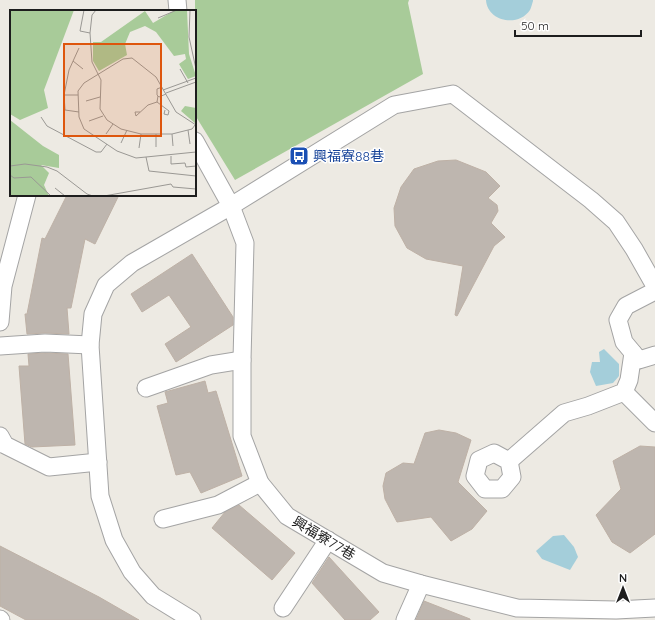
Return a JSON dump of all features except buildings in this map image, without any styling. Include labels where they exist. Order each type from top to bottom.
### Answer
[{"type":"street","points":[[177,0],[178,10]]},
{"type":"street","points":[[192,620],[153,596],[132,572],[114,540],[100,496],[90,345],[93,314],[106,284],[132,263],[231,206],[394,105],[453,94],[591,200],[616,222],[634,249],[655,286]]},
{"type":"street","points":[[196,144],[231,206]]},
{"type":"street","points":[[0,322],[3,286],[27,196]]},
{"type":"street","name":"興福寮77巷","points":[[231,206],[245,243],[242,436],[260,483],[287,516],[383,573],[516,614],[616,615],[655,608]]},
{"type":"street","points":[[655,290],[626,306],[618,320],[624,342],[640,360],[655,355]]},
{"type":"street","points":[[0,346],[45,343],[90,345]]},
{"type":"street","points":[[509,461],[564,412],[588,406],[624,392],[629,380],[633,353]]},
{"type":"street","points":[[146,388],[211,365],[242,360]]},
{"type":"street","points":[[624,392],[655,423]]},
{"type":"street","points":[[0,436],[6,445],[49,466],[98,462]]},
{"type":"street","points":[[162,519],[218,505],[260,483]]},
{"type":"street","points":[[283,608],[328,540]]},
{"type":"street","points":[[405,620],[421,584]]},
{"type":"green space","points":[[195,0],[409,0],[408,3],[423,74],[235,180],[196,117]]},
{"type":"water","points":[[486,0],[533,1],[530,10],[525,16],[518,19],[504,20],[492,13]]},
{"type":"water","points":[[604,349],[619,364],[619,376],[613,383],[596,386],[590,372],[592,362],[600,362],[599,352]]},
{"type":"water","points":[[564,535],[574,547],[578,557],[570,570],[542,559],[536,551],[553,536]]},
{"type":"place","name":"興福寮88巷","points":[[299,156]]}]
